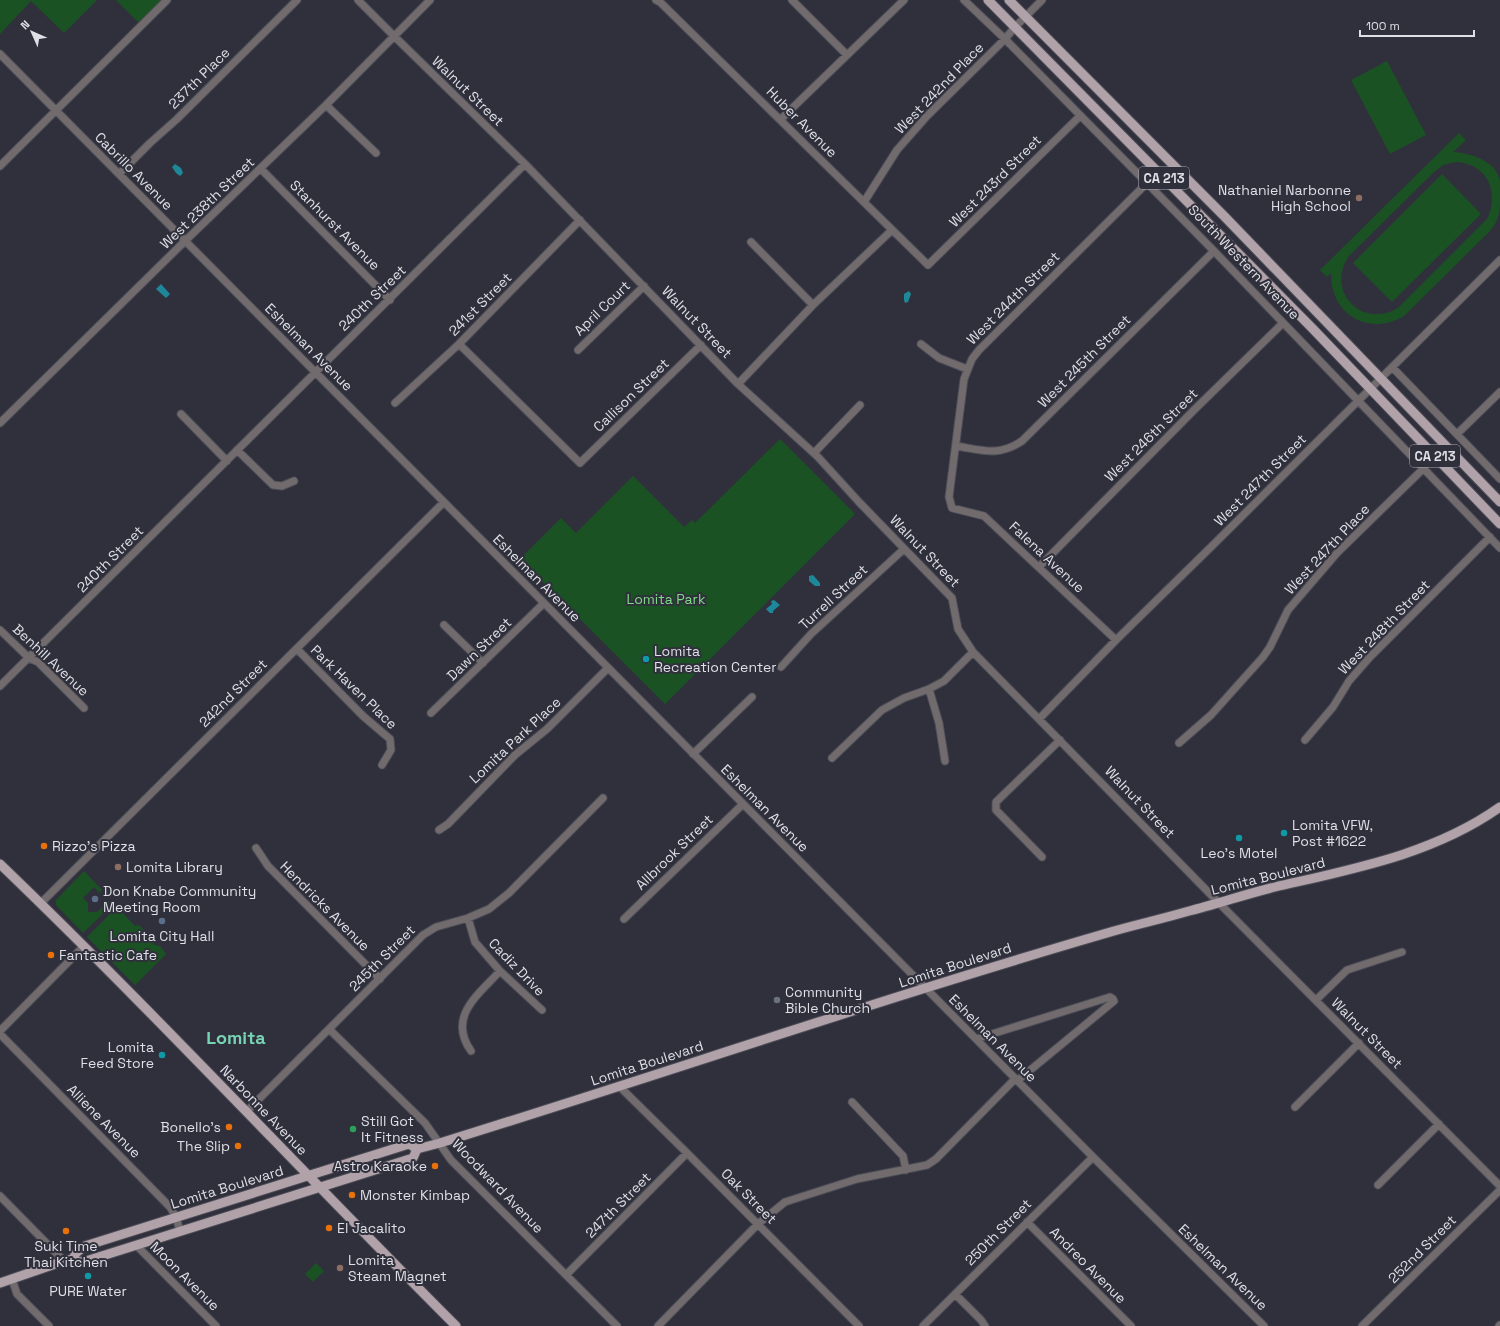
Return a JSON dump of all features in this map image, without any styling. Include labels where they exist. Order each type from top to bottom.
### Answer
[{"type":"main road","name":"South Western Avenue","points":[[988,0],[1308,323],[1500,524]]},
{"type":"main road","name":"South Western Avenue","points":[[1009,0],[1225,218],[1500,502]]},
{"type":"main road","name":"Lomita Boulevard","points":[[0,1283],[68,1260],[85,1246],[409,1144],[417,1149],[440,1143],[984,970],[1109,932],[1272,888],[1363,867],[1407,854],[1446,838],[1488,816],[1500,807]]},
{"type":"main road","points":[[1488,816],[1500,816]]},
{"type":"main road","name":"Narbonne Avenue","points":[[0,864],[41,903],[247,1111],[307,1176],[456,1326]]},
{"type":"main road","name":"Lomita Boulevard","points":[[68,1260],[82,1262],[319,1188],[413,1158],[417,1149]]},
{"type":"street","points":[[0,166],[167,0]]},
{"type":"street","name":"237th Place","points":[[119,174],[177,119],[297,0]]},
{"type":"street","name":"Walnut Street","points":[[358,0],[524,163],[738,384],[814,453],[952,598],[958,629],[973,652],[1219,903],[1500,1186]]},
{"type":"street","name":"West 238th Street","points":[[0,423],[185,241],[261,169],[430,0]]},
{"type":"street","name":"Huber Avenue","points":[[656,0],[660,2],[781,119],[928,265]]},
{"type":"street","points":[[792,0],[847,54]]},
{"type":"street","points":[[781,119],[904,0]]},
{"type":"street","name":"South Western Avenue","points":[[964,0],[1005,39],[1214,251],[1500,548]]},
{"type":"street","name":"West 242nd Place","points":[[864,202],[897,150],[917,127],[1042,0]]},
{"type":"street","name":"Cabrillo Avenue","points":[[0,54],[250,306]]},
{"type":"street","points":[[326,105],[376,153]]},
{"type":"street","name":"West 243rd Street","points":[[928,265],[1080,116]]},
{"type":"street","name":"240th Street","points":[[0,686],[30,658],[315,372],[390,300],[524,163]]},
{"type":"street","name":"Stanhurst Avenue","points":[[261,169],[390,300]]},
{"type":"street","name":"West 244th Street","points":[[952,508],[949,497],[964,380],[972,359],[979,350],[1147,183]]},
{"type":"street","name":"241st Street","points":[[395,403],[458,344],[580,220]]},
{"type":"street","points":[[738,384],[813,305],[892,230]]},
{"type":"street","points":[[751,242],[813,305]]},
{"type":"street","name":"West 245th Street","points":[[956,446],[994,452],[1009,448],[1022,441],[1214,251]]},
{"type":"street","name":"West 247th Street","points":[[1039,718],[1500,260]]},
{"type":"street","name":"April Court","points":[[578,350],[644,286]]},
{"type":"street","name":"Eshelman Avenue","points":[[250,306],[1016,1080],[1264,1326]]},
{"type":"street","name":"West 246th Street","points":[[1039,567],[1194,410],[1283,323]]},
{"type":"street","name":"Callison Street","points":[[458,344],[580,463],[701,345]]},
{"type":"street","points":[[921,344],[939,358],[967,369]]},
{"type":"street","points":[[1392,367],[1500,479]]},
{"type":"street","points":[[1457,434],[1500,392]]},
{"type":"street","points":[[814,453],[860,405]]},
{"type":"street","points":[[181,414],[227,461]]},
{"type":"street","points":[[237,450],[273,485],[282,486],[294,481]]},
{"type":"street","name":"West 247th Place","points":[[1179,743],[1211,715],[1263,657],[1270,647],[1288,610],[1337,553],[1424,468]]},
{"type":"street","name":"242nd Street","points":[[41,903],[444,502]]},
{"type":"street","name":"Falena Avenue","points":[[952,508],[984,516],[1116,640]]},
{"type":"street","name":"West 248th Street","points":[[1305,740],[1333,708],[1349,681],[1370,657],[1490,537]]},
{"type":"street","name":"Turrell Street","points":[[781,667],[811,634],[904,549]]},
{"type":"street","name":"Dawn Street","points":[[431,713],[544,603]]},
{"type":"street","points":[[444,625],[484,663]]},
{"type":"street","name":"Benhill Avenue","points":[[0,630],[30,658],[38,662],[84,708]]},
{"type":"street","name":"Park Haven Place","points":[[297,649],[364,716],[390,739],[391,750],[382,766]]},
{"type":"street","points":[[832,758],[882,710],[904,698],[929,689],[944,681],[973,652]]},
{"type":"street","name":"Lomita Park Place","points":[[439,830],[448,824],[515,755],[548,729],[608,668]]},
{"type":"street","points":[[929,689],[939,723],[945,761]]},
{"type":"street","points":[[693,754],[752,697]]},
{"type":"street","points":[[1042,857],[996,810],[996,802],[1060,740]]},
{"type":"street","name":"245th Street","points":[[247,1111],[423,935],[436,927],[468,918],[489,909],[509,893],[603,798]]},
{"type":"street","name":"Allbrook Street","points":[[624,919],[742,804]]},
{"type":"street","name":"Hendricks Avenue","points":[[256,848],[268,866],[380,979]]},
{"type":"street","name":"Cadiz Drive","points":[[468,918],[475,942],[500,972],[542,1010]]},
{"type":"street","points":[[0,1031],[84,946]]},
{"type":"street","points":[[1316,1000],[1347,970],[1402,952]]},
{"type":"street","points":[[471,1051],[464,1042],[462,1031],[466,1011],[471,1002],[500,972]]},
{"type":"street","points":[[658,1326],[758,1224],[785,1202],[857,1179],[927,1165],[936,1159],[1016,1080],[1114,1001],[1110,997],[976,1039]]},
{"type":"street","name":"Woodward Avenue","points":[[329,1029],[425,1122],[451,1160],[617,1326]]},
{"type":"street","name":"Alliene Avenue","points":[[0,1034],[170,1207],[176,1217],[180,1231]]},
{"type":"street","points":[[1295,1107],[1359,1043]]},
{"type":"street","name":"Oak Street","points":[[619,1086],[688,1153],[859,1326]]},
{"type":"street","points":[[852,1102],[903,1156],[906,1170]]},
{"type":"street","points":[[1378,1185],[1439,1124]]},
{"type":"street","name":"247th Street","points":[[566,1275],[688,1153]]},
{"type":"street","name":"250th Street","points":[[922,1326],[1093,1157]]},
{"type":"street","name":"252nd Street","points":[[1362,1326],[1500,1190]]},
{"type":"street","points":[[0,1196],[68,1260]]},
{"type":"street","name":"Andreo Avenue","points":[[1027,1222],[1131,1326]]},
{"type":"street","name":"Moon Avenue","points":[[136,1245],[216,1326]]},
{"type":"street","points":[[12,1279],[17,1294],[49,1326]]},
{"type":"street","points":[[955,1294],[985,1326]]},
{"type":"green space","points":[[0,0],[97,0],[64,33],[31,1],[0,34]]},
{"type":"green space","points":[[116,0],[165,0],[141,25]]},
{"type":"green space","points":[[1387,61],[1426,135],[1390,154],[1351,80]]},
{"type":"green space","points":[[1459,133],[1466,140],[1453,152],[1467,154],[1482,159],[1494,168],[1498,174],[1500,181],[1500,207],[1498,219],[1490,231],[1404,316],[1391,322],[1378,324],[1365,323],[1354,318],[1344,311],[1337,300],[1332,288],[1331,273],[1327,277],[1320,270]],"holes":[[[1455,162],[1466,164],[1483,173],[1488,181],[1492,199],[1491,209],[1487,219],[1398,308],[1385,313],[1372,314],[1351,304],[1341,283],[1342,270],[1348,257],[1433,173],[1443,165]]]},
{"type":"green space","points":[[1442,174],[1481,214],[1392,302],[1353,263]]},
{"type":"green space","name":"Lomita Park","points":[[780,439],[855,514],[665,704],[520,559],[561,518],[576,533],[633,476],[684,527],[692,520],[695,523]]},
{"type":"green space","points":[[84,871],[102,890],[100,893],[94,887],[83,898],[88,903],[88,912],[97,912],[108,901],[112,905],[83,933],[56,905],[56,900]]},
{"type":"green space","points":[[117,907],[135,926],[139,925],[143,931],[149,935],[149,939],[155,945],[160,946],[166,954],[135,985],[87,937]]},
{"type":"green space","points":[[316,1263],[324,1271],[313,1282],[305,1274]]},
{"type":"water","points":[[175,164],[181,168],[183,173],[180,176],[172,167]]},
{"type":"water","points":[[161,284],[170,294],[166,298],[156,289]]},
{"type":"water","points":[[909,291],[911,294],[908,302],[905,303],[904,294]]},
{"type":"water","points":[[855,572],[860,576],[850,585],[846,581]]},
{"type":"water","points":[[813,575],[820,583],[820,586],[815,586],[809,581],[809,576]]},
{"type":"water","points":[[774,600],[780,605],[773,611],[773,613],[770,613],[766,609],[772,604],[771,601]]},
{"type":"place","name":"Nathaniel Narbonne High School","points":[[1359,198]]},
{"type":"place","name":"Lomita Recreation Center","points":[[646,659]]},
{"type":"place","name":"Lomita VFW, Post #1622","points":[[1284,833]]},
{"type":"place","name":"Leo's Motel","points":[[1239,838]]},
{"type":"place","name":"Rizzo's Pizza","points":[[44,846]]},
{"type":"place","name":"Lomita Library","points":[[118,867]]},
{"type":"place","name":"Don Knabe Community Meeting Room","points":[[95,899]]},
{"type":"place","name":"Lomita City Hall","points":[[162,921]]},
{"type":"place","name":"Fantastic Cafe","points":[[51,955]]},
{"type":"place","name":"Community Bible Church","points":[[777,1000]]},
{"type":"place","name":"Lomita Feed Store","points":[[162,1055]]},
{"type":"place","name":"Bonello's","points":[[229,1127]]},
{"type":"place","name":"Still Got It Fitness","points":[[353,1129]]},
{"type":"place","name":"The Slip","points":[[238,1146]]},
{"type":"place","name":"Astro Karaoke","points":[[435,1166]]},
{"type":"place","name":"Monster Kimbap","points":[[352,1195]]},
{"type":"place","name":"El Jacalito","points":[[329,1228]]},
{"type":"place","name":"Suki Time Thai Kitchen","points":[[66,1231]]},
{"type":"place","name":"Lomita Steam Magnet","points":[[340,1268]]},
{"type":"place","name":"PURE Water","points":[[88,1276]]},
{"type":"district","name":"Lomita","points":[[236,1038]]}]
